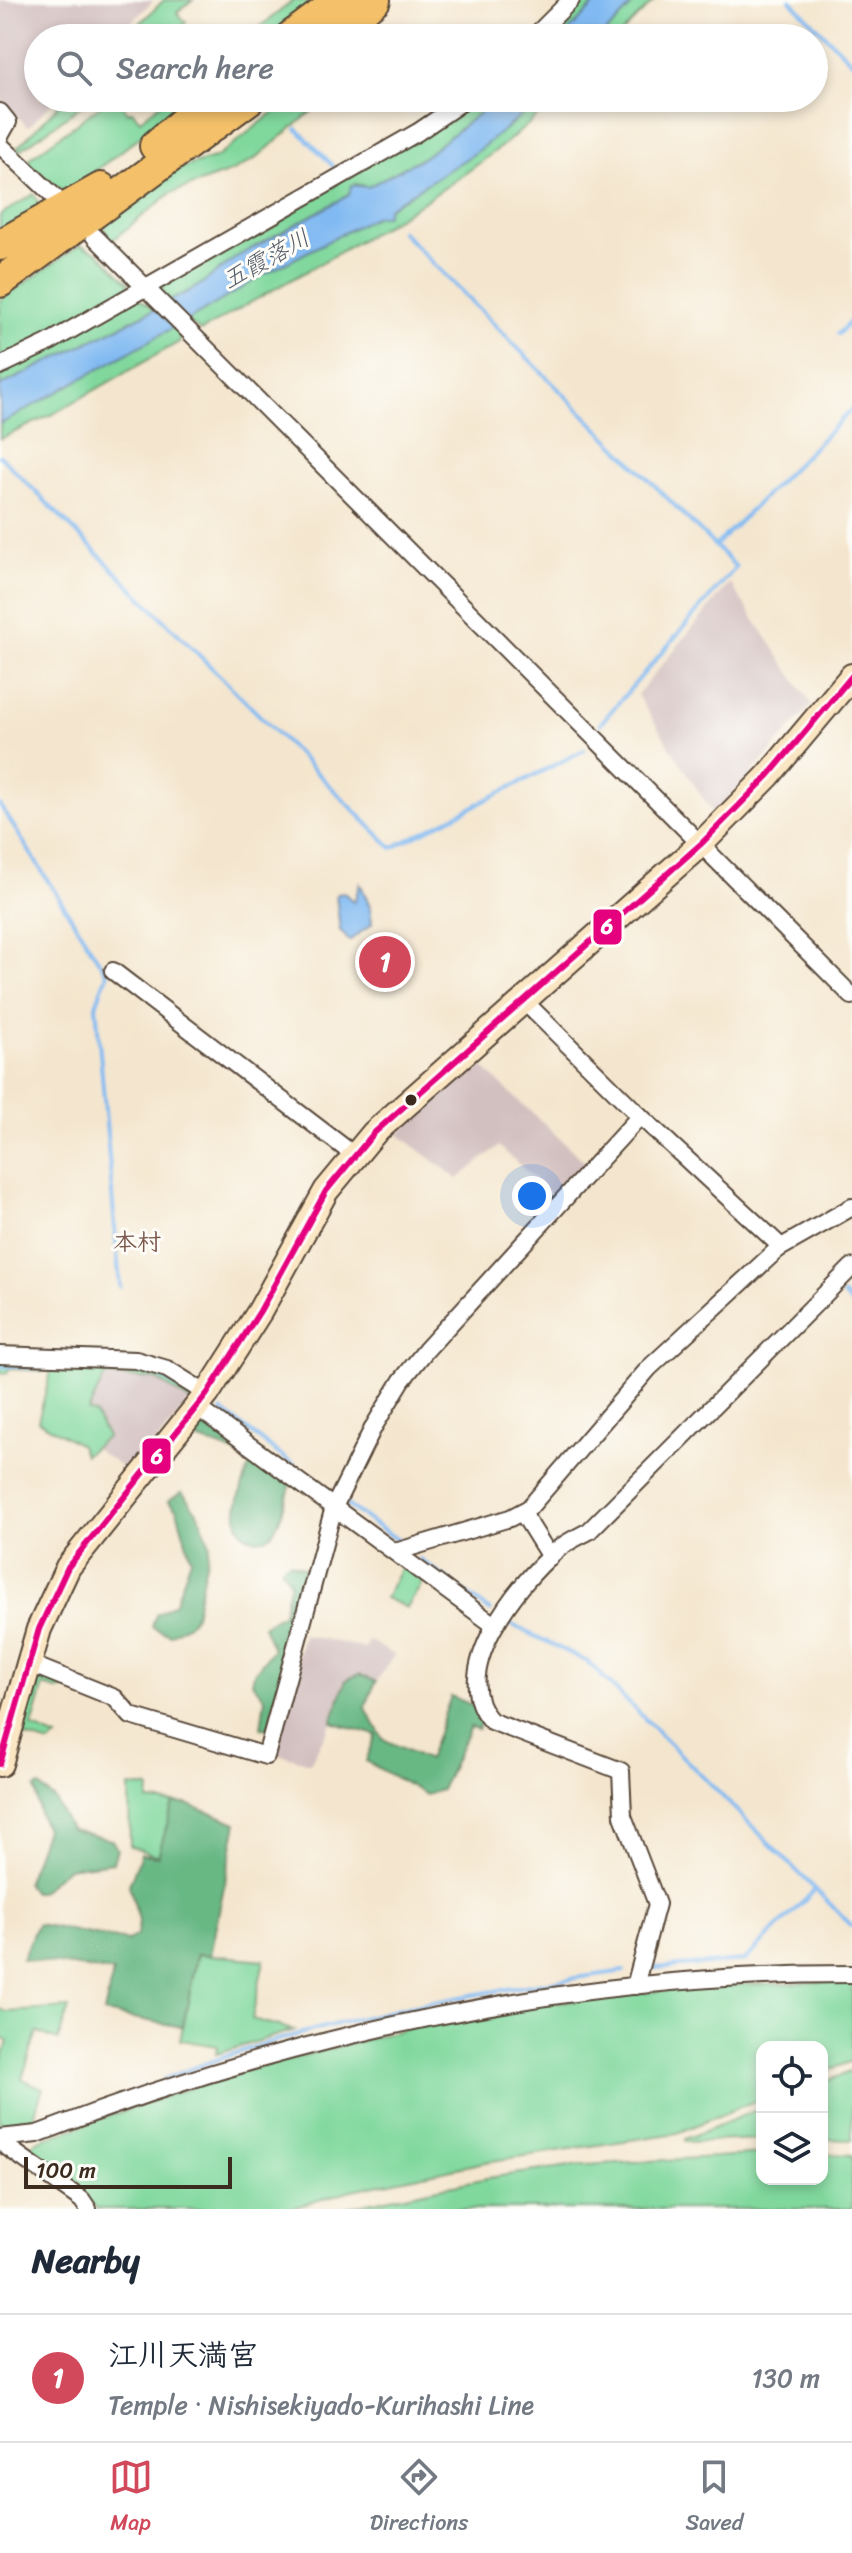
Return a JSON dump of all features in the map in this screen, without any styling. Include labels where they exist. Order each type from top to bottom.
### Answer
[{"type":"highway","points":[[308,24],[340,0]]},
{"type":"highway","points":[[346,24],[375,0]]},
{"type":"highway","points":[[0,266],[194,112]]},
{"type":"highway","points":[[0,282],[232,112]]},
{"type":"highway","points":[[0,245],[101,188]]},
{"type":"main road","points":[[0,1764],[28,1663],[53,1594],[68,1567],[202,1400],[260,1311],[315,1209],[354,1155],[702,843],[768,776],[852,676]]},
{"type":"street","points":[[547,24],[571,0]]},
{"type":"street","points":[[0,112],[8,122],[0,136]]},
{"type":"street","points":[[0,366],[148,293],[447,112]]},
{"type":"street","points":[[0,145],[57,199]]},
{"type":"street","points":[[94,236],[852,996]]},
{"type":"street","points":[[113,971],[354,1155]]},
{"type":"street","points":[[525,1002],[640,1116],[776,1242],[778,1249]]},
{"type":"street","points":[[28,1663],[115,1698],[131,1716],[266,1756],[334,1507],[374,1426],[402,1380],[640,1116]]},
{"type":"street","points":[[395,1552],[522,1512],[593,1437],[649,1368],[778,1249],[852,1207]]},
{"type":"street","points":[[635,1986],[657,1904],[623,1816],[621,1771],[491,1721],[482,1711],[476,1674],[494,1625],[550,1557],[589,1531],[852,1267]]},
{"type":"street","points":[[0,1355],[136,1360],[167,1369],[334,1507],[494,1625]]},
{"type":"street","points":[[522,1512],[550,1557]]},
{"type":"street","points":[[0,2140],[37,2134],[253,2061],[400,2023],[544,1997],[635,1986],[768,1974],[852,1974]]},
{"type":"street","points":[[0,2140],[82,2200],[88,2209]]},
{"type":"shaded area","points":[[0,0],[154,0],[130,24],[24,24],[24,112],[43,112],[28,127],[0,98]]},
{"type":"shaded area","points":[[730,583],[812,705],[714,815],[637,695]]},
{"type":"shaded area","points":[[476,1061],[587,1164],[553,1196],[499,1146],[458,1179],[398,1134]]},
{"type":"shaded area","points":[[105,1375],[156,1379],[190,1401],[131,1474],[93,1447],[107,1437],[88,1411]]},
{"type":"shaded area","points":[[303,1635],[365,1648],[368,1640],[394,1655],[376,1682],[360,1674],[346,1680],[332,1722],[310,1763],[272,1752]]},
{"type":"green space","points":[[164,0],[193,0],[177,12],[185,24],[139,24]]},
{"type":"green space","points":[[294,0],[315,2],[287,24],[264,24]]},
{"type":"green space","points":[[578,0],[599,0],[576,24],[554,24]]},
{"type":"green space","points":[[637,0],[655,0],[631,24],[614,24]]},
{"type":"green space","points":[[52,112],[73,112],[19,151],[17,148]]},
{"type":"green space","points":[[92,112],[133,112],[140,120],[150,112],[172,112],[67,193],[48,182],[29,164],[30,158]]},
{"type":"green space","points":[[274,112],[311,112],[255,159],[233,171],[171,193],[110,242],[103,224],[171,171],[217,157]]},
{"type":"green space","points":[[454,112],[480,112],[424,157],[368,187],[355,184],[349,195],[238,256],[197,287],[168,302],[157,288]]},
{"type":"green space","points":[[526,112],[541,112],[476,166],[387,225],[201,331],[187,321],[265,274],[377,215],[386,216],[388,208],[475,153]]},
{"type":"green space","points":[[34,194],[43,211],[0,235],[0,215]]},
{"type":"green space","points":[[80,245],[99,253],[130,284],[127,290],[0,359],[0,300]]},
{"type":"green space","points":[[137,297],[155,309],[0,386],[0,372]]},
{"type":"green space","points":[[174,327],[182,336],[179,342],[51,415],[0,439],[0,424]]},
{"type":"green space","points":[[0,1358],[141,1366],[196,1392],[190,1401],[156,1379],[105,1376],[88,1411],[95,1414],[107,1437],[84,1455],[80,1445],[38,1421],[51,1371],[9,1369],[7,1373],[0,1373]]},
{"type":"green space","points":[[198,1416],[291,1484],[279,1521],[266,1538],[251,1538],[238,1524],[240,1493],[250,1464],[244,1456],[183,1434]]},
{"type":"green space","points":[[182,1492],[199,1515],[210,1544],[195,1615],[191,1622],[170,1635],[152,1627],[156,1615],[175,1603],[191,1559],[177,1510],[168,1501]]},
{"type":"green space","points":[[290,1562],[309,1570],[268,1729],[261,1728],[265,1698],[252,1683],[254,1673],[273,1649],[263,1626],[283,1613],[290,1582],[281,1568]]},
{"type":"green space","points":[[402,1565],[423,1582],[407,1608],[385,1598]]},
{"type":"green space","points":[[41,1673],[69,1688],[56,1690],[44,1685],[32,1727],[57,1738],[49,1744],[15,1733],[31,1676]]},
{"type":"green space","points":[[359,1674],[376,1682],[365,1707],[383,1739],[428,1760],[451,1696],[472,1705],[482,1718],[478,1729],[470,1727],[441,1790],[426,1795],[366,1761],[376,1735],[332,1722],[346,1680]]},
{"type":"green space","points":[[39,1786],[55,1800],[70,1829],[112,1840],[117,1849],[113,1862],[67,1868],[40,1892],[33,1892],[26,1884],[46,1829],[39,1813],[35,1788]]},
{"type":"green space","points":[[129,1786],[149,1788],[148,1801],[173,1803],[158,1856],[130,1846]]},
{"type":"green space","points":[[173,1803],[187,1804],[237,1823],[210,1955],[197,1954],[183,2027],[104,2013],[113,1972],[22,1959],[37,1924],[127,1941],[138,1934],[139,1920],[129,1885],[141,1854],[158,1856]]},
{"type":"green space","points":[[198,1954],[264,1960],[252,2019],[294,2030],[216,2054],[217,2046],[180,2040]]},
{"type":"green space","points":[[852,1981],[852,2061],[828,2071],[828,2041],[756,2041],[756,2100],[677,2133],[485,2162],[348,2191],[290,2209],[98,2209],[77,2190],[22,2155],[36,2141],[228,2075],[421,2025],[547,2003],[706,1986]]},
{"type":"green space","points":[[69,2008],[58,2040],[37,2032],[22,2079],[43,2088],[31,2125],[0,2128],[0,2063],[8,2042],[0,2036],[0,2009],[7,2012]]},
{"type":"green space","points":[[852,2071],[852,2140],[828,2139],[828,2081]]},
{"type":"green space","points":[[756,2110],[756,2139],[685,2142],[685,2139]]},
{"type":"green space","points":[[756,2154],[756,2185],[828,2185],[828,2154],[852,2155],[852,2209],[338,2209],[487,2178],[570,2166]]},
{"type":"water","points":[[599,0],[637,0],[614,24],[576,24]]},
{"type":"water","name":"五霞落川","points":[[480,112],[526,112],[475,153],[388,208],[386,216],[376,216],[265,274],[185,322],[166,303],[197,287],[238,256],[349,195],[351,185],[368,187],[424,157]]},
{"type":"water","points":[[155,309],[174,327],[0,424],[0,386]]},
{"type":"water","points":[[360,883],[370,906],[372,924],[349,941],[340,930],[336,895],[343,892],[354,902]]},
{"type":"waterway","points":[[790,0],[814,24]]},
{"type":"waterway","points":[[828,38],[852,62]]},
{"type":"waterway","points":[[297,129],[333,166]]},
{"type":"waterway","points":[[401,231],[715,546],[852,409]]},
{"type":"waterway","points":[[838,334],[852,320]]},
{"type":"waterway","points":[[0,456],[392,848],[584,750]]},
{"type":"waterway","points":[[600,724],[736,567],[715,546]]},
{"type":"waterway","points":[[0,805],[107,974],[96,1005],[120,1287]]},
{"type":"waterway","points":[[843,1295],[852,1304]]},
{"type":"waterway","points":[[0,1366],[145,1371]]},
{"type":"waterway","points":[[158,1374],[186,1392]]},
{"type":"waterway","points":[[222,1411],[331,1493]]},
{"type":"waterway","points":[[347,1505],[402,1543]]},
{"type":"waterway","points":[[420,1559],[490,1611]]},
{"type":"waterway","points":[[508,1623],[588,1662],[852,1926]]},
{"type":"waterway","points":[[654,1968],[744,1961],[815,1890]]},
{"type":"waterway","points":[[164,2079],[278,2040],[391,2011],[624,1971]]},
{"type":"transit line","name":"6","points":[[0,1764],[39,1629],[68,1567],[207,1394],[260,1311],[326,1191],[374,1133],[702,843],[768,776],[852,676]]},
{"type":"place","name":"江川天満宮","points":[[385,962]]},
{"type":"district","name":"本村","points":[[137,1242]]}]
